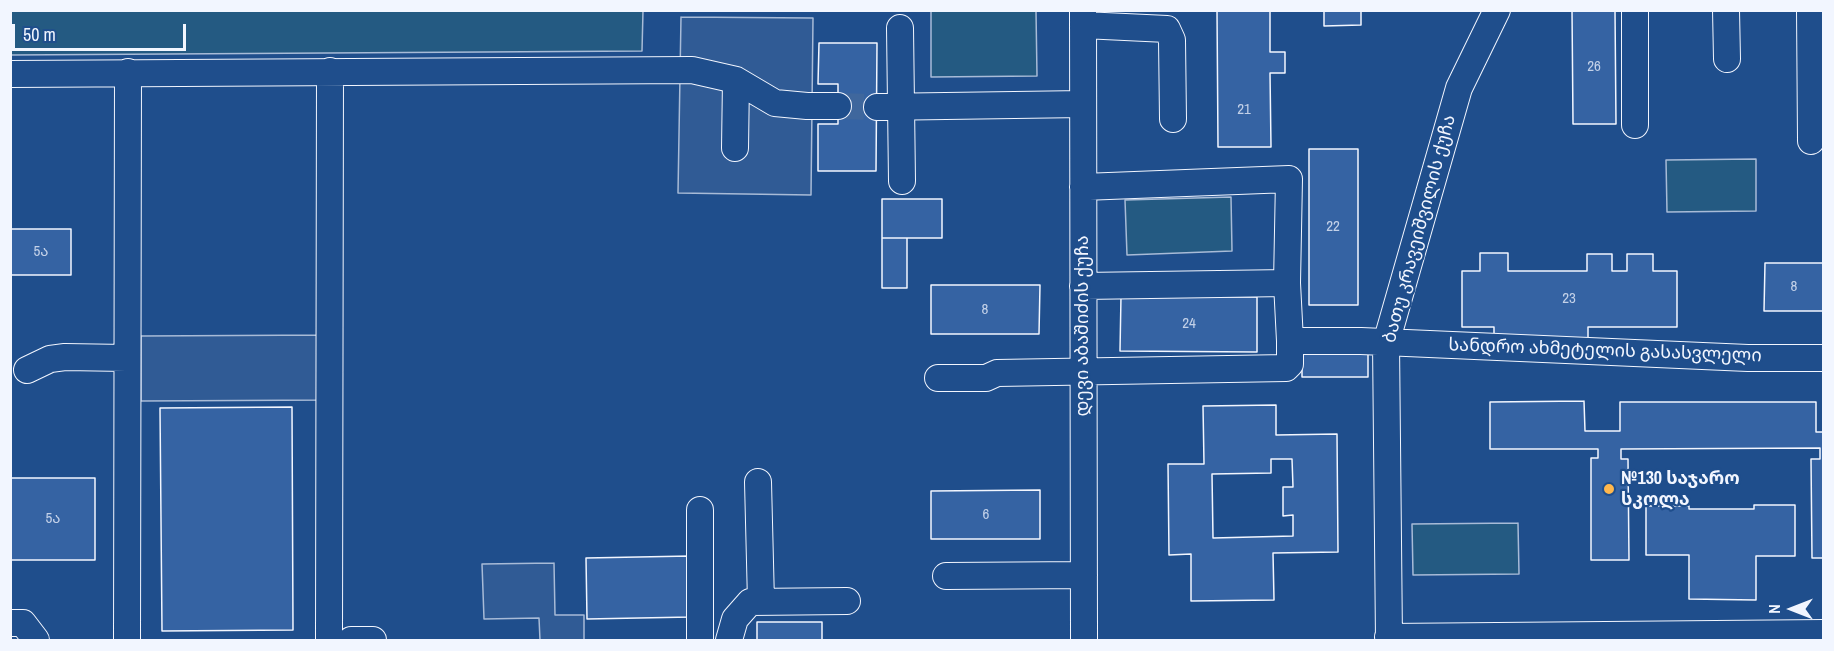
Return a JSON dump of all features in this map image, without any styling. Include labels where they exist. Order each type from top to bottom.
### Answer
[{"type":"street","name":"ბათუ კრავეიშვილის ქუჩა","points":[[1497,10],[1459,88],[1386,343],[1388,639],[1746,637],[1824,633]]},
{"type":"street","points":[[1635,10],[1635,125]]},
{"type":"street","points":[[1726,10],[1727,59]]},
{"type":"street","points":[[1810,10],[1810,141]]},
{"type":"street","points":[[1083,18],[1167,29],[1172,40],[1173,119]]},
{"type":"street","name":"დევი აბაშიძის ქუჩა","points":[[1083,18],[1084,640]]},
{"type":"street","points":[[900,28],[889,106],[902,181]]},
{"type":"street","points":[[10,74],[692,70],[736,80],[775,103],[838,106]]},
{"type":"street","points":[[329,640],[330,71]]},
{"type":"street","points":[[127,640],[128,72]]},
{"type":"street","points":[[735,148],[736,80]]},
{"type":"street","points":[[889,106],[1083,104]]},
{"type":"street","points":[[938,378],[986,378],[997,373],[1287,368],[1290,364],[1287,283],[1289,179],[1083,187]]},
{"type":"street","points":[[1083,286],[1287,283]]},
{"type":"street","name":"სანდრო ახმეტელის გასასვლელი","points":[[1290,341],[1361,341],[1748,358],[1824,358]]},
{"type":"street","points":[[27,370],[50,359],[64,357],[126,357]]},
{"type":"street","points":[[758,482],[761,602]]},
{"type":"street","points":[[700,510],[700,640]]},
{"type":"street","points":[[946,576],[1084,575]]},
{"type":"street","points":[[729,640],[735,619],[750,602],[847,601]]},
{"type":"street","points":[[10,623],[23,622],[36,640]]},
{"type":"street","points":[[351,640],[373,640]]},
{"type":"shaded area","points":[[10,11],[643,11],[642,51],[11,55]]},
{"type":"shaded area","points":[[931,11],[1036,11],[1037,76],[931,77]]},
{"type":"shaded area","points":[[681,17],[813,18],[811,195],[678,193]]},
{"type":"shaded area","points":[[1756,159],[1756,211],[1667,212],[1666,160]]},
{"type":"shaded area","points":[[1231,197],[1232,251],[1127,255],[1125,200]]},
{"type":"shaded area","points":[[329,335],[330,400],[141,401],[141,336]]},
{"type":"shaded area","points":[[1518,523],[1519,574],[1413,575],[1412,524]]},
{"type":"shaded area","points":[[554,563],[555,615],[584,615],[584,640],[540,640],[539,618],[484,619],[482,564]]},
{"type":"building","points":[[1217,10],[1270,10],[1270,52],[1285,52],[1285,73],[1270,73],[1271,147],[1218,147]]},
{"type":"building","points":[[1324,10],[1361,10],[1361,25],[1324,26]]},
{"type":"building","points":[[1572,10],[1615,10],[1616,124],[1573,124]]},
{"type":"building","points":[[819,43],[877,43],[876,171],[818,171],[818,124],[838,124],[838,84],[818,84]]},
{"type":"building","points":[[1309,149],[1358,149],[1358,305],[1309,305]]},
{"type":"building","points":[[882,199],[942,199],[942,238],[882,238]]},
{"type":"building","points":[[10,229],[71,229],[71,275],[10,275]]},
{"type":"building","points":[[882,238],[907,238],[907,288],[882,288]]},
{"type":"building","points":[[1480,253],[1508,253],[1508,271],[1587,271],[1587,254],[1612,254],[1612,271],[1627,271],[1627,254],[1653,254],[1653,271],[1677,271],[1677,327],[1588,327],[1588,340],[1494,340],[1494,327],[1462,327],[1462,271],[1480,271]]},
{"type":"building","points":[[1765,263],[1824,263],[1824,311],[1764,311]]},
{"type":"building","points":[[931,285],[1040,285],[1039,334],[931,334]]},
{"type":"building","points":[[1121,296],[1257,297],[1257,352],[1120,351]]},
{"type":"building","points":[[1302,354],[1368,354],[1368,377],[1302,377]]},
{"type":"building","points":[[1584,401],[1585,431],[1620,431],[1620,402],[1816,402],[1816,432],[1824,432],[1824,558],[1812,558],[1811,459],[1820,459],[1820,448],[1621,449],[1621,459],[1628,459],[1629,560],[1591,560],[1591,458],[1598,458],[1598,449],[1490,449],[1490,402]]},
{"type":"building","points":[[1276,405],[1276,435],[1337,434],[1338,552],[1273,553],[1274,600],[1191,601],[1191,554],[1169,555],[1168,464],[1204,464],[1203,406]],"holes":[[[1271,459],[1292,459],[1293,487],[1283,487],[1283,516],[1293,515],[1293,536],[1213,538],[1212,474],[1271,473]]]},
{"type":"building","points":[[292,407],[293,630],[162,631],[160,408]]},
{"type":"building","points":[[10,478],[95,478],[95,560],[10,560]]},
{"type":"building","points":[[1040,490],[1040,539],[931,539],[931,491]]},
{"type":"building","points":[[1754,505],[1795,505],[1795,556],[1756,556],[1756,600],[1689,599],[1689,555],[1646,555],[1646,506],[1689,506],[1689,509],[1754,509]]},
{"type":"building","points":[[690,556],[691,617],[587,619],[586,558]]},
{"type":"building","points":[[757,622],[822,622],[822,640],[757,640]]},
{"type":"tunnel","points":[[838,106],[877,107]]},
{"type":"place","name":"№130 საჯარო სკოლა","points":[[1609,489]]}]
